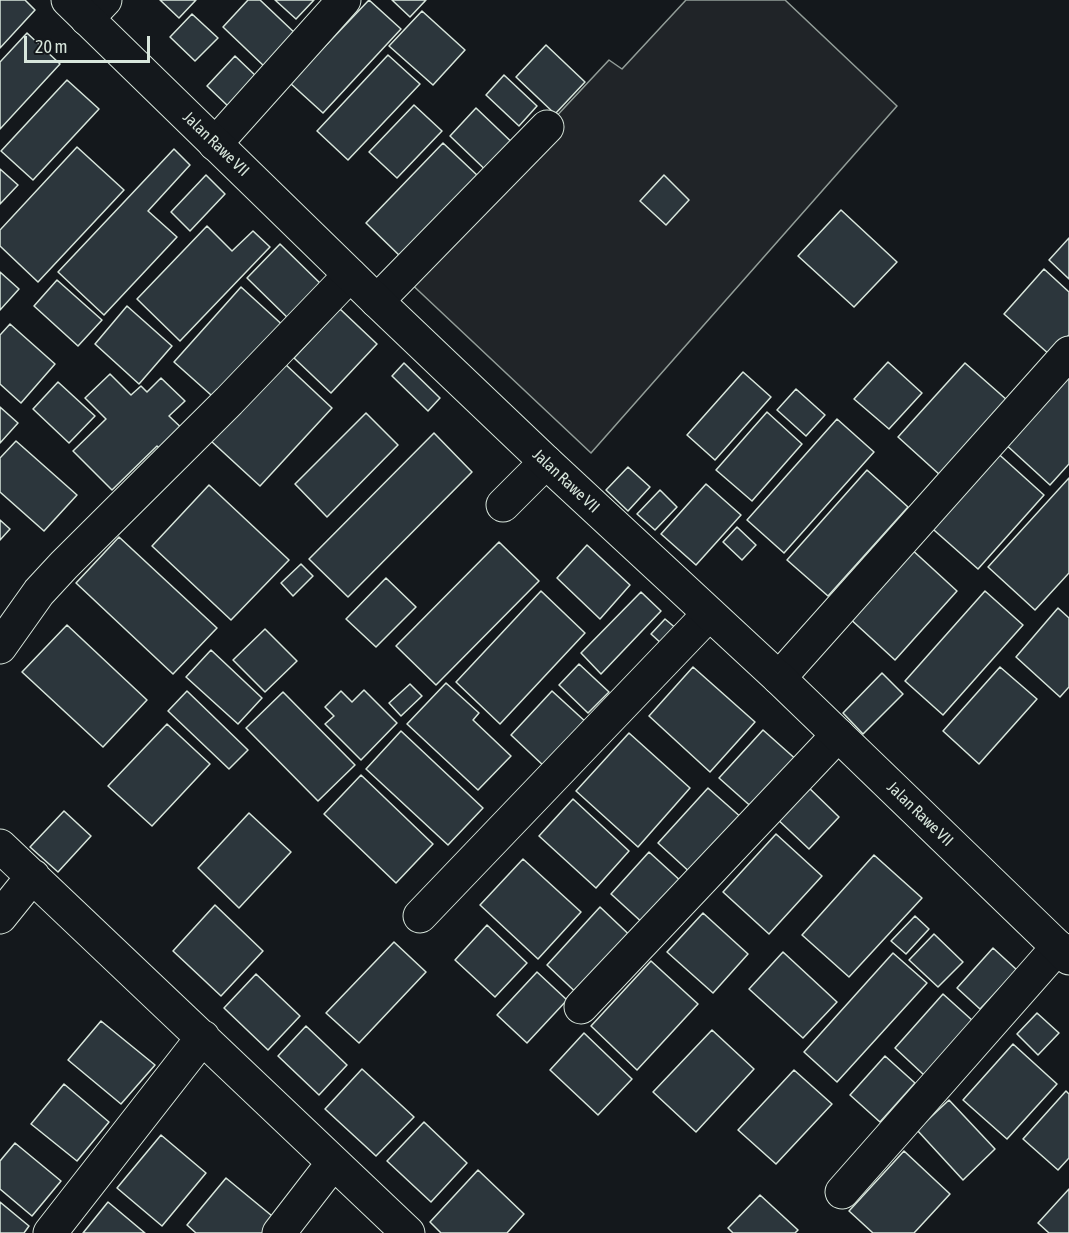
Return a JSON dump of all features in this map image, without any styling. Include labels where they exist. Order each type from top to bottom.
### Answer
[{"type":"street","points":[[215,144],[344,0]]},
{"type":"street","name":"Jalan Rawe VII","points":[[87,6],[215,144],[546,462],[779,678],[1063,953]]},
{"type":"street","points":[[377,301],[547,127]]},
{"type":"street","points":[[0,646],[51,579],[229,401],[350,274]]},
{"type":"street","points":[[779,678],[1069,353]]},
{"type":"street","points":[[503,505],[546,462]]},
{"type":"street","points":[[420,916],[709,615]]},
{"type":"street","points":[[581,1006],[838,735]]},
{"type":"street","points":[[0,846],[408,1233]]},
{"type":"street","points":[[0,917],[33,876]]},
{"type":"street","points":[[842,1192],[1063,953]]},
{"type":"street","points":[[50,1233],[202,1037]]},
{"type":"street","points":[[279,1233],[333,1163]]},
{"type":"shaded area","points":[[686,0],[785,0],[897,106],[591,453],[405,278],[609,60],[622,69]]},
{"type":"building","points":[[0,0],[25,0],[35,10],[0,48]]},
{"type":"building","points":[[160,0],[196,0],[179,18]]},
{"type":"building","points":[[248,0],[260,0],[297,35],[266,68],[223,27]]},
{"type":"building","points":[[275,0],[314,0],[296,19]]},
{"type":"building","points":[[369,0],[401,29],[323,113],[290,83]]},
{"type":"building","points":[[392,0],[426,0],[410,17]]},
{"type":"building","points":[[422,11],[465,50],[433,85],[389,46]]},
{"type":"building","points":[[192,14],[218,38],[195,61],[170,37]]},
{"type":"building","points":[[27,33],[60,64],[0,129],[0,62]]},
{"type":"building","points":[[546,45],[585,82],[555,114],[516,77]]},
{"type":"building","points":[[388,55],[420,84],[348,160],[317,131]]},
{"type":"building","points":[[235,56],[257,77],[229,107],[207,86]]},
{"type":"building","points":[[504,75],[537,106],[519,126],[486,95]]},
{"type":"building","points":[[67,80],[99,109],[33,180],[1,151]]},
{"type":"building","points":[[414,105],[442,131],[397,178],[369,152]]},
{"type":"building","points":[[476,108],[520,150],[494,178],[450,136]]},
{"type":"building","points":[[443,143],[478,176],[401,257],[366,223]]},
{"type":"building","points":[[77,147],[124,190],[38,282],[0,246],[0,230]]},
{"type":"building","points":[[174,149],[190,165],[148,211],[177,237],[104,315],[58,272]]},
{"type":"building","points":[[0,169],[18,185],[0,204]]},
{"type":"building","points":[[206,175],[225,194],[190,231],[171,212]]},
{"type":"building","points":[[664,175],[689,200],[666,225],[640,201]]},
{"type":"building","points":[[841,210],[897,262],[854,307],[798,256]]},
{"type":"building","points":[[207,226],[232,251],[253,231],[270,247],[180,341],[137,299]]},
{"type":"building","points":[[1069,238],[1069,279],[1049,260]]},
{"type":"building","points":[[280,244],[326,289],[293,323],[247,278]]},
{"type":"building","points":[[1044,269],[1069,292],[1069,335],[1050,355],[1004,314]]},
{"type":"building","points":[[0,272],[19,289],[0,310]]},
{"type":"building","points":[[57,280],[102,320],[78,346],[34,306]]},
{"type":"building","points":[[241,287],[287,329],[220,403],[174,362]]},
{"type":"building","points":[[127,306],[172,346],[139,384],[95,344]]},
{"type":"building","points":[[340,309],[377,344],[331,393],[294,358]]},
{"type":"building","points":[[10,324],[55,364],[21,403],[0,384],[0,335]]},
{"type":"building","points":[[888,362],[922,393],[889,429],[854,399]]},
{"type":"building","points":[[284,363],[332,408],[260,486],[211,441]]},
{"type":"building","points":[[404,363],[440,398],[428,411],[392,376]]},
{"type":"building","points":[[965,363],[1007,400],[940,475],[898,437]]},
{"type":"building","points":[[1069,369],[1069,464],[1050,485],[1003,442]]},
{"type":"building","points":[[743,372],[771,397],[715,460],[687,435]]},
{"type":"building","points":[[110,374],[131,395],[141,386],[147,392],[161,378],[185,401],[169,416],[188,434],[167,455],[157,446],[112,490],[73,451],[106,419],[85,398]]},
{"type":"building","points":[[58,382],[95,416],[69,443],[33,409]]},
{"type":"building","points":[[796,389],[825,415],[806,436],[777,410]]},
{"type":"building","points":[[0,407],[18,423],[0,443]]},
{"type":"building","points":[[767,412],[802,444],[752,501],[716,470]]},
{"type":"building","points":[[366,413],[398,445],[327,517],[295,484]]},
{"type":"building","points":[[837,419],[874,452],[784,553],[747,520]]},
{"type":"building","points":[[434,433],[472,472],[348,597],[309,559]]},
{"type":"building","points":[[16,441],[77,495],[44,531],[0,492],[0,458]]},
{"type":"building","points":[[993,449],[1044,495],[978,569],[926,523]]},
{"type":"building","points":[[628,467],[650,487],[628,511],[606,490]]},
{"type":"building","points":[[867,470],[908,507],[828,596],[787,560]]},
{"type":"building","points":[[1069,478],[1069,573],[1035,610],[988,567]]},
{"type":"building","points":[[706,484],[741,515],[696,565],[661,534]]},
{"type":"building","points":[[209,485],[289,560],[231,620],[152,546]]},
{"type":"building","points":[[660,490],[677,507],[655,530],[637,514]]},
{"type":"building","points":[[0,520],[10,529],[0,540]]},
{"type":"building","points":[[737,527],[756,545],[742,560],[723,542]]},
{"type":"building","points":[[119,537],[217,628],[173,674],[76,583]]},
{"type":"building","points":[[499,542],[539,581],[436,685],[396,646]]},
{"type":"building","points":[[587,545],[630,585],[600,619],[557,578]]},
{"type":"building","points":[[909,547],[957,591],[895,660],[847,616]]},
{"type":"building","points":[[301,564],[313,576],[293,596],[281,583]]},
{"type":"building","points":[[386,578],[416,607],[376,647],[346,619]]},
{"type":"building","points":[[541,591],[585,633],[500,724],[456,682]]},
{"type":"building","points":[[985,591],[1023,625],[943,715],[905,681]]},
{"type":"building","points":[[641,592],[661,611],[601,674],[581,653]]},
{"type":"building","points":[[1058,608],[1069,618],[1069,687],[1060,697],[1016,657]]},
{"type":"building","points":[[665,619],[678,630],[663,645],[651,634]]},
{"type":"building","points":[[67,625],[147,700],[103,747],[22,672]]},
{"type":"building","points":[[265,629],[297,661],[265,692],[233,660]]},
{"type":"building","points":[[211,650],[262,698],[238,724],[186,677]]},
{"type":"building","points":[[579,664],[609,692],[588,713],[559,685]]},
{"type":"building","points":[[693,667],[755,722],[710,772],[649,716]]},
{"type":"building","points":[[1000,667],[1037,699],[979,764],[943,731]]},
{"type":"building","points":[[882,673],[903,694],[863,734],[843,713]]},
{"type":"building","points":[[446,683],[479,713],[473,720],[511,756],[478,790],[407,724]]},
{"type":"building","points":[[410,684],[422,696],[401,716],[389,703]]},
{"type":"building","points":[[364,690],[397,723],[361,760],[325,724],[334,716],[325,707],[341,691],[352,702]]},
{"type":"building","points":[[187,691],[248,750],[229,769],[168,711]]},
{"type":"building","points":[[552,691],[587,723],[546,768],[511,735]]},
{"type":"building","points":[[283,692],[355,765],[318,801],[246,728]]},
{"type":"building","points":[[167,724],[210,764],[152,826],[108,786]]},
{"type":"building","points":[[763,730],[799,762],[755,810],[719,778]]},
{"type":"building","points":[[401,731],[483,808],[448,845],[366,769]]},
{"type":"building","points":[[629,733],[690,788],[638,847],[576,791]]},
{"type":"building","points":[[361,775],[433,844],[396,883],[324,814]]},
{"type":"building","points":[[805,784],[839,817],[809,849],[774,816]]},
{"type":"building","points":[[708,788],[743,819],[693,875],[658,843]]},
{"type":"building","points":[[573,799],[629,851],[596,888],[539,836]]},
{"type":"building","points":[[64,811],[91,836],[58,872],[30,847]]},
{"type":"building","points":[[249,813],[291,852],[239,908],[198,868]]},
{"type":"building","points":[[776,834],[822,876],[769,934],[723,892]]},
{"type":"building","points":[[649,852],[683,883],[645,925],[611,894]]},
{"type":"building","points":[[874,855],[922,898],[849,977],[802,935]]},
{"type":"building","points":[[523,859],[581,912],[538,959],[480,905]]},
{"type":"building","points":[[215,905],[263,951],[221,996],[173,951]]},
{"type":"building","points":[[600,907],[638,943],[584,1000],[547,965]]},
{"type":"building","points":[[703,913],[748,954],[713,993],[667,952]]},
{"type":"building","points":[[915,916],[929,929],[906,954],[891,941]]},
{"type":"building","points":[[487,925],[527,963],[495,997],[455,960]]},
{"type":"building","points":[[934,934],[963,962],[938,987],[909,960]]},
{"type":"building","points":[[394,942],[426,972],[359,1043],[326,1013]]},
{"type":"building","points":[[993,948],[1017,970],[980,1009],[957,988]]},
{"type":"building","points":[[783,952],[837,1002],[803,1038],[749,989]]},
{"type":"building","points":[[893,953],[927,983],[837,1082],[804,1052]]},
{"type":"building","points":[[651,961],[698,1004],[637,1070],[591,1026]]},
{"type":"building","points":[[537,972],[567,1000],[527,1043],[497,1015]]},
{"type":"building","points":[[256,974],[300,1016],[268,1050],[224,1008]]},
{"type":"building","points":[[943,994],[973,1021],[924,1075],[895,1048]]},
{"type":"building","points":[[1037,1013],[1059,1033],[1038,1055],[1017,1034]]},
{"type":"building","points":[[101,1021],[155,1065],[121,1104],[68,1060]]},
{"type":"building","points":[[306,1026],[347,1065],[319,1095],[278,1056]]},
{"type":"building","points":[[712,1030],[754,1069],[696,1132],[653,1092]]},
{"type":"building","points":[[584,1033],[632,1079],[598,1115],[550,1070]]},
{"type":"building","points":[[1013,1044],[1057,1084],[1007,1139],[963,1100]]},
{"type":"building","points":[[885,1056],[915,1083],[880,1122],[850,1095]]},
{"type":"building","points":[[362,1069],[414,1117],[376,1156],[325,1109]]},
{"type":"building","points":[[794,1070],[832,1104],[776,1164],[738,1130]]},
{"type":"building","points":[[64,1084],[109,1122],[77,1161],[31,1124]]},
{"type":"building","points":[[1066,1091],[1069,1094],[1069,1158],[1058,1170],[1023,1139]]},
{"type":"building","points":[[949,1100],[995,1149],[963,1180],[917,1130]]},
{"type":"building","points":[[424,1122],[467,1163],[431,1202],[387,1161]]},
{"type":"building","points":[[161,1135],[206,1173],[162,1226],[117,1188]]},
{"type":"building","points":[[15,1143],[61,1181],[32,1216],[0,1189],[0,1161]]},
{"type":"building","points":[[904,1151],[950,1194],[914,1233],[873,1233],[849,1211]]},
{"type":"building","points":[[478,1170],[524,1214],[507,1233],[441,1233],[430,1222]]},
{"type":"building","points":[[226,1178],[283,1225],[276,1233],[196,1233],[187,1225]]},
{"type":"building","points":[[1069,1189],[1069,1233],[1049,1233],[1038,1223]]},
{"type":"building","points":[[760,1195],[798,1230],[795,1233],[733,1233],[728,1228]]},
{"type":"building","points":[[0,1202],[29,1226],[24,1233],[0,1233]]},
{"type":"building","points":[[108,1202],[145,1233],[83,1233]]}]
